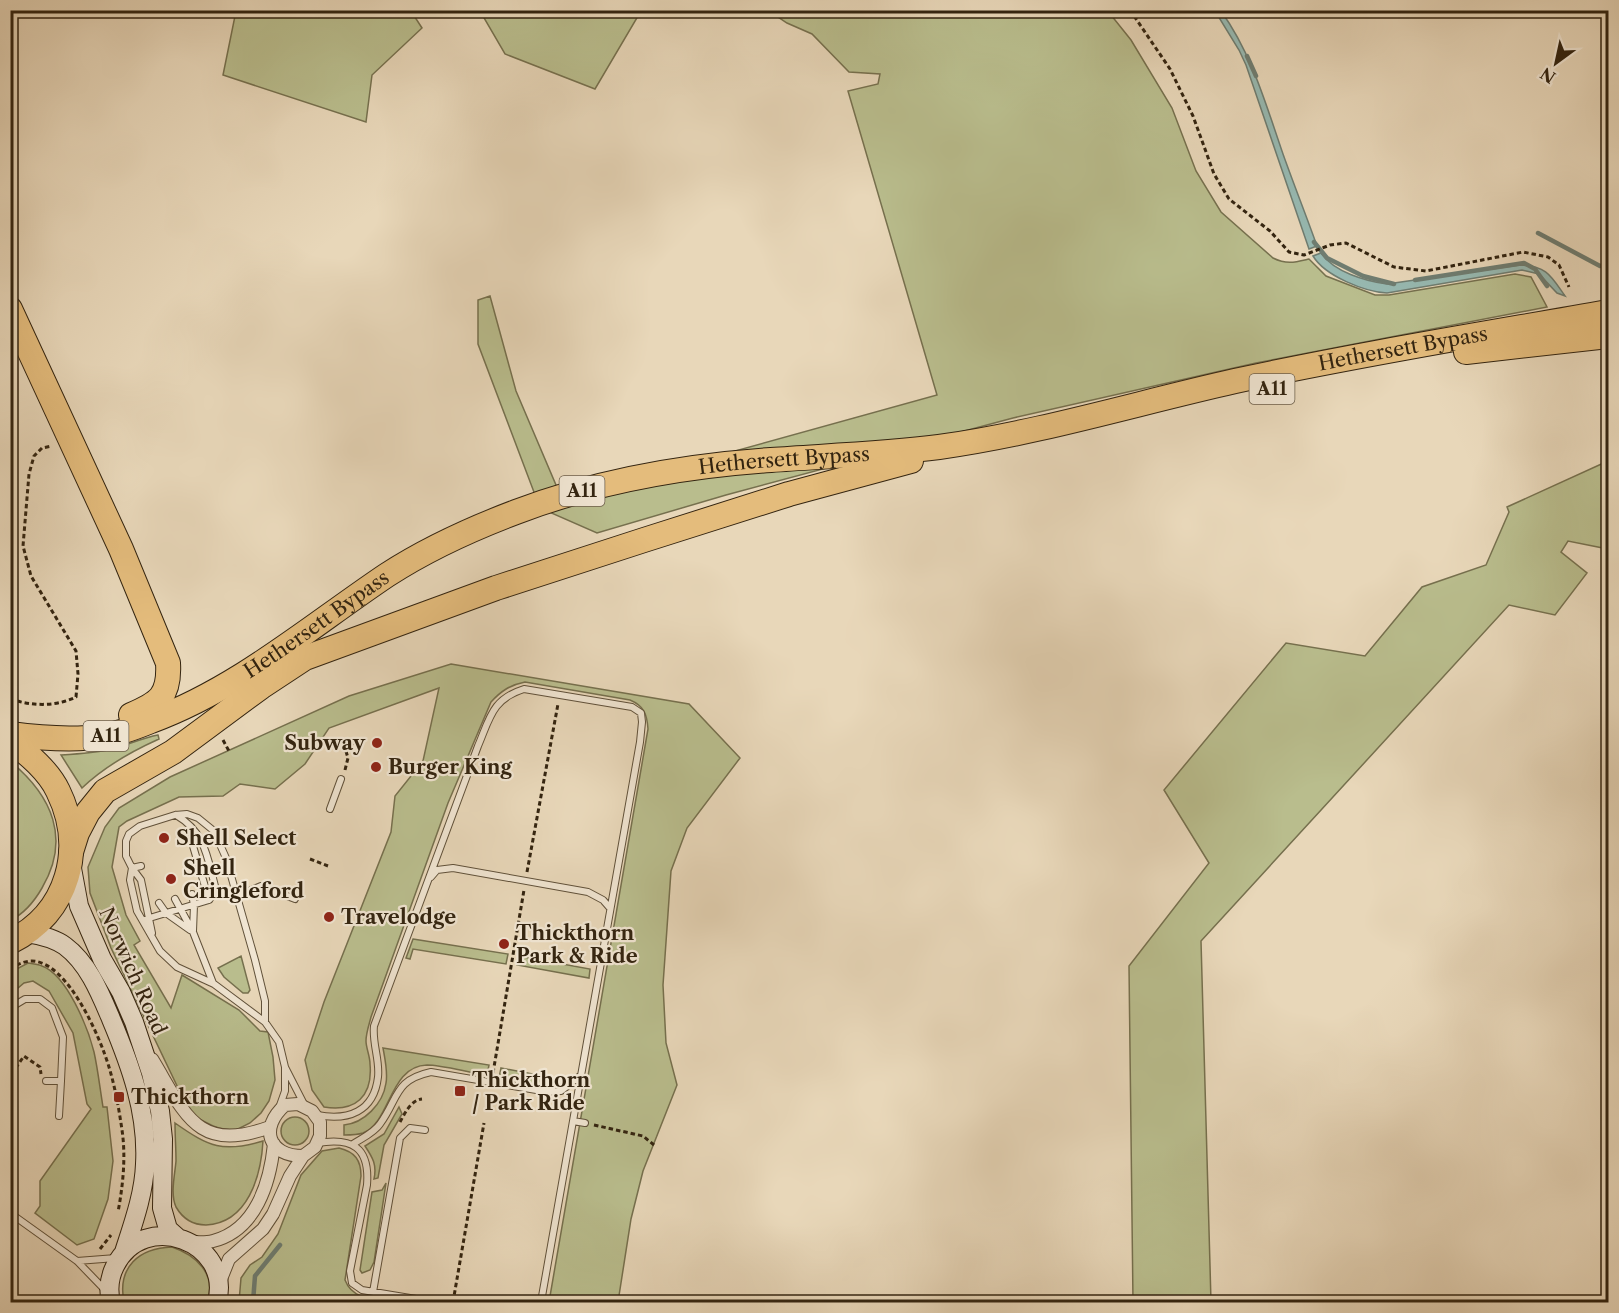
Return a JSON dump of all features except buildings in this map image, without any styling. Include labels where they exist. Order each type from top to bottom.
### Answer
[{"type":"highway","points":[[10,309],[122,549],[168,663],[169,678],[162,697],[152,706],[126,717],[44,736]]},
{"type":"highway","name":"Hethersett Bypass","points":[[10,734],[72,738],[105,736],[169,714],[195,702],[249,670],[392,572],[453,538],[516,512],[567,495],[636,477],[710,466],[769,460],[853,456],[939,447],[997,437],[1239,380],[1462,337],[1608,312]]},
{"type":"highway","name":"Hethersett Bypass","points":[[71,857],[77,833],[88,812],[105,791],[174,752],[304,657],[496,588],[789,495],[938,454],[1052,435],[1198,403],[1470,351],[1608,336]]},
{"type":"highway","points":[[10,741],[46,774],[58,790],[68,817],[71,857],[63,889],[51,911],[15,939]]},
{"type":"main road","name":"Norwich Road","points":[[71,857],[79,906],[102,959],[121,992],[141,1040],[160,1111],[163,1138],[162,1208],[168,1229],[205,1254],[215,1268],[218,1293]]},
{"type":"main road","name":"Norwich Road","points":[[15,939],[47,937],[64,945],[86,969],[128,1058],[138,1095],[145,1133],[145,1165],[136,1213],[122,1255],[111,1276],[110,1298]]},
{"type":"main road","points":[[122,1255],[150,1236],[162,1235],[183,1240]]},
{"type":"street","points":[[141,1040],[178,1105],[190,1120],[213,1133],[227,1137],[270,1127]]},
{"type":"street","points":[[218,1293],[229,1259],[263,1229],[273,1214],[290,1176],[303,1156],[310,1152],[317,1143],[321,1130],[316,1115],[306,1107],[285,1105],[271,1122],[270,1135],[274,1144],[286,1153],[303,1156]]},
{"type":"street","points":[[183,1240],[212,1241],[229,1235],[245,1224],[257,1207],[266,1183],[274,1144]]},
{"type":"lane","points":[[316,1115],[329,1118],[346,1117],[358,1112],[373,1094],[378,1076],[374,1026],[496,705],[510,693],[524,689],[632,707],[641,713],[640,742],[541,1302]]},
{"type":"lane","points":[[330,809],[341,779]]},
{"type":"lane","points":[[265,1022],[265,1001],[237,896],[226,858],[214,831],[198,818],[187,814],[140,826],[129,834],[126,856],[141,880],[146,919],[153,937],[160,951],[177,967],[213,984],[265,1022],[279,1042],[285,1067],[285,1091],[278,1111]]},
{"type":"lane","points":[[146,919],[209,900],[214,894],[215,886],[200,836],[176,815]]},
{"type":"lane","points":[[192,828],[194,846],[209,900]]},
{"type":"lane","points":[[132,868],[141,866]]},
{"type":"lane","points":[[132,868],[130,880],[137,911],[146,919]]},
{"type":"lane","points":[[428,880],[437,870],[453,868],[588,892],[603,900],[610,908]]},
{"type":"lane","points":[[237,896],[261,886],[295,899]]},
{"type":"lane","points":[[192,894],[193,932]]},
{"type":"lane","points":[[175,898],[193,932],[213,984]]},
{"type":"lane","points":[[159,903],[166,913],[193,932]]},
{"type":"lane","points":[[10,1008],[24,999],[40,999],[52,1008],[63,1037],[59,1116]]},
{"type":"lane","points":[[285,1067],[306,1107]]},
{"type":"lane","points":[[353,1144],[380,1126],[401,1086],[414,1076],[430,1072],[548,1092],[561,1091],[581,1076]]},
{"type":"lane","points":[[44,1082],[61,1081]]},
{"type":"lane","points":[[573,1121],[585,1123]]},
{"type":"lane","points":[[373,1292],[400,1138],[410,1128],[426,1130]]},
{"type":"lane","points":[[317,1143],[334,1140],[353,1144],[365,1158],[368,1173],[350,1271],[352,1283],[362,1290],[434,1302]]},
{"type":"lane","points":[[10,1208],[13,1214],[77,1261],[110,1298]]},
{"type":"lane","points":[[77,1261],[122,1255]]},
{"type":"path","points":[[1130,10],[1170,69],[1193,116],[1214,174],[1228,199],[1270,231],[1289,252],[1304,255],[1330,245],[1346,243],[1394,267],[1426,271],[1523,252],[1548,256],[1559,265],[1569,287]]},
{"type":"path","points":[[10,699],[38,705],[54,704],[76,697],[78,674],[76,651],[31,576],[23,546],[29,474],[34,456],[42,448],[71,440]]},
{"type":"path","points":[[491,1082],[557,709]]},
{"type":"path","points":[[341,779],[348,758],[345,748],[359,740],[360,742]]},
{"type":"path","points":[[227,747],[230,753]]},
{"type":"path","points":[[310,859],[328,866]]},
{"type":"path","points":[[10,969],[24,961],[33,961],[42,963],[62,977],[78,1000],[103,1051],[113,1083],[124,1154],[122,1190],[115,1222]]},
{"type":"path","points":[[11,1070],[13,1072],[24,1056],[40,1067],[44,1082]]},
{"type":"path","points":[[453,1302],[484,1123]]},
{"type":"path","points":[[585,1123],[643,1136],[654,1145]]},
{"type":"path","points":[[93,1251],[104,1246],[112,1234]]},
{"type":"green space","points":[[1107,10],[1131,40],[1172,108],[1196,171],[1221,212],[1273,258],[1287,262],[1309,259],[1326,276],[1375,295],[1389,295],[1515,274],[1531,277],[1547,307],[1256,363],[1013,418],[726,495],[597,533],[540,508],[478,344],[478,300],[490,296],[516,391],[562,499],[937,395],[848,91],[878,84],[880,74],[849,72],[812,34],[787,23],[769,11]]},
{"type":"green space","points":[[236,11],[411,11],[422,28],[372,75],[366,122],[223,75]]},
{"type":"green space","points":[[480,11],[641,11],[595,89],[505,54]]},
{"type":"green space","points":[[1608,461],[1608,549],[1568,541],[1561,552],[1587,573],[1555,615],[1509,605],[1201,941],[1211,1302],[1133,1302],[1129,966],[1209,863],[1164,790],[1286,643],[1365,656],[1422,587],[1486,565],[1509,512],[1507,507]]},
{"type":"green space","points":[[451,664],[689,704],[740,758],[687,828],[671,871],[663,985],[666,1043],[677,1085],[643,1171],[631,1219],[618,1302],[549,1302],[648,729],[646,715],[639,705],[630,700],[525,682],[506,689],[491,702],[448,803],[371,1017],[366,1041],[370,1064],[368,1085],[360,1100],[345,1107],[324,1107],[312,1090],[305,1060],[324,1002],[391,832],[395,796],[423,761],[439,688],[329,728],[305,764],[275,789],[240,784],[223,796],[179,797],[119,827],[112,867],[126,915],[140,941],[134,945],[171,1008],[182,975],[239,1010],[260,1031],[268,1032],[275,1080],[269,1101],[250,1123],[236,1130],[222,1129],[191,1115],[111,948],[90,893],[88,867],[105,827],[119,808],[170,777],[349,696]]},
{"type":"green space","points":[[158,735],[159,739],[118,760],[82,788],[61,755],[106,750]]},
{"type":"green space","points":[[11,762],[37,789],[53,819],[56,836],[51,870],[42,888],[29,907],[11,920]]},
{"type":"green space","points":[[413,939],[508,954],[506,964],[413,949],[410,959],[406,958]]},
{"type":"green space","points":[[241,956],[250,990],[248,993],[243,993],[224,977],[218,968]]},
{"type":"green space","points":[[518,956],[590,969],[589,978],[517,965]]},
{"type":"green space","points":[[28,963],[40,965],[51,971],[75,1003],[94,1052],[103,1107],[107,1107],[113,1161],[108,1199],[94,1239],[77,1245],[35,1213],[40,1206],[40,1181],[91,1109],[87,1104],[73,1033],[49,991],[33,981],[24,983],[11,994],[11,972]]},
{"type":"green space","points":[[383,1048],[489,1065],[487,1075],[433,1065],[414,1068],[397,1084],[372,1127],[361,1134],[344,1135],[344,1125],[359,1121],[377,1105],[381,1098],[387,1079]]},
{"type":"green space","points":[[501,1068],[564,1080],[555,1088],[499,1078]]},
{"type":"green space","points":[[399,1107],[402,1114],[384,1145],[378,1178],[374,1179],[374,1162],[365,1146],[384,1134]]},
{"type":"green space","points":[[295,1117],[305,1121],[309,1131],[305,1141],[295,1145],[285,1141],[281,1131],[285,1121]]},
{"type":"green space","points":[[175,1123],[197,1138],[217,1146],[237,1147],[263,1141],[259,1169],[250,1195],[232,1216],[220,1222],[201,1225],[185,1218],[176,1207],[173,1190],[176,1161]]},
{"type":"green space","points":[[339,1148],[353,1154],[360,1165],[361,1176],[345,1280],[349,1287],[359,1295],[395,1302],[239,1302],[241,1278],[250,1265],[262,1257],[278,1234],[301,1175],[322,1151]]},
{"type":"green space","points":[[386,1183],[374,1262],[370,1270],[362,1273],[360,1270],[372,1192],[382,1190]]},
{"type":"green space","points":[[172,1247],[189,1255],[207,1274],[209,1292],[207,1302],[124,1302],[124,1279],[127,1269],[133,1262],[150,1251]]},
{"type":"water","points":[[1215,11],[1221,11],[1232,27],[1250,62],[1317,246],[1309,249],[1246,65]]},
{"type":"water","points":[[1321,253],[1342,270],[1369,281],[1387,284],[1520,265],[1536,267],[1547,273],[1565,296],[1557,293],[1539,274],[1522,270],[1387,293],[1378,292],[1346,282],[1327,270],[1313,256]]},
{"type":"waterway","points":[[1247,56],[1256,76]]},
{"type":"waterway","points":[[1538,233],[1600,266],[1608,265]]},
{"type":"waterway","points":[[1314,242],[1327,258],[1363,276],[1394,284]]},
{"type":"waterway","points":[[1415,280],[1524,263],[1535,269],[1547,286]]},
{"type":"waterway","points":[[253,1302],[255,1276],[280,1245]]},
{"type":"place","name":"Subway","points":[[377,743]]},
{"type":"place","name":"Burger King","points":[[376,767]]},
{"type":"place","name":"Shell Select","points":[[164,838]]},
{"type":"place","name":"Shell Cringleford","points":[[171,879]]},
{"type":"place","name":"Travelodge","points":[[329,917]]},
{"type":"place","name":"Thickthorn Park & Ride","points":[[504,944]]},
{"type":"place","name":"Thickthorn / Park Ride","points":[[460,1091]]},
{"type":"place","name":"Thickthorn","points":[[119,1097]]}]
